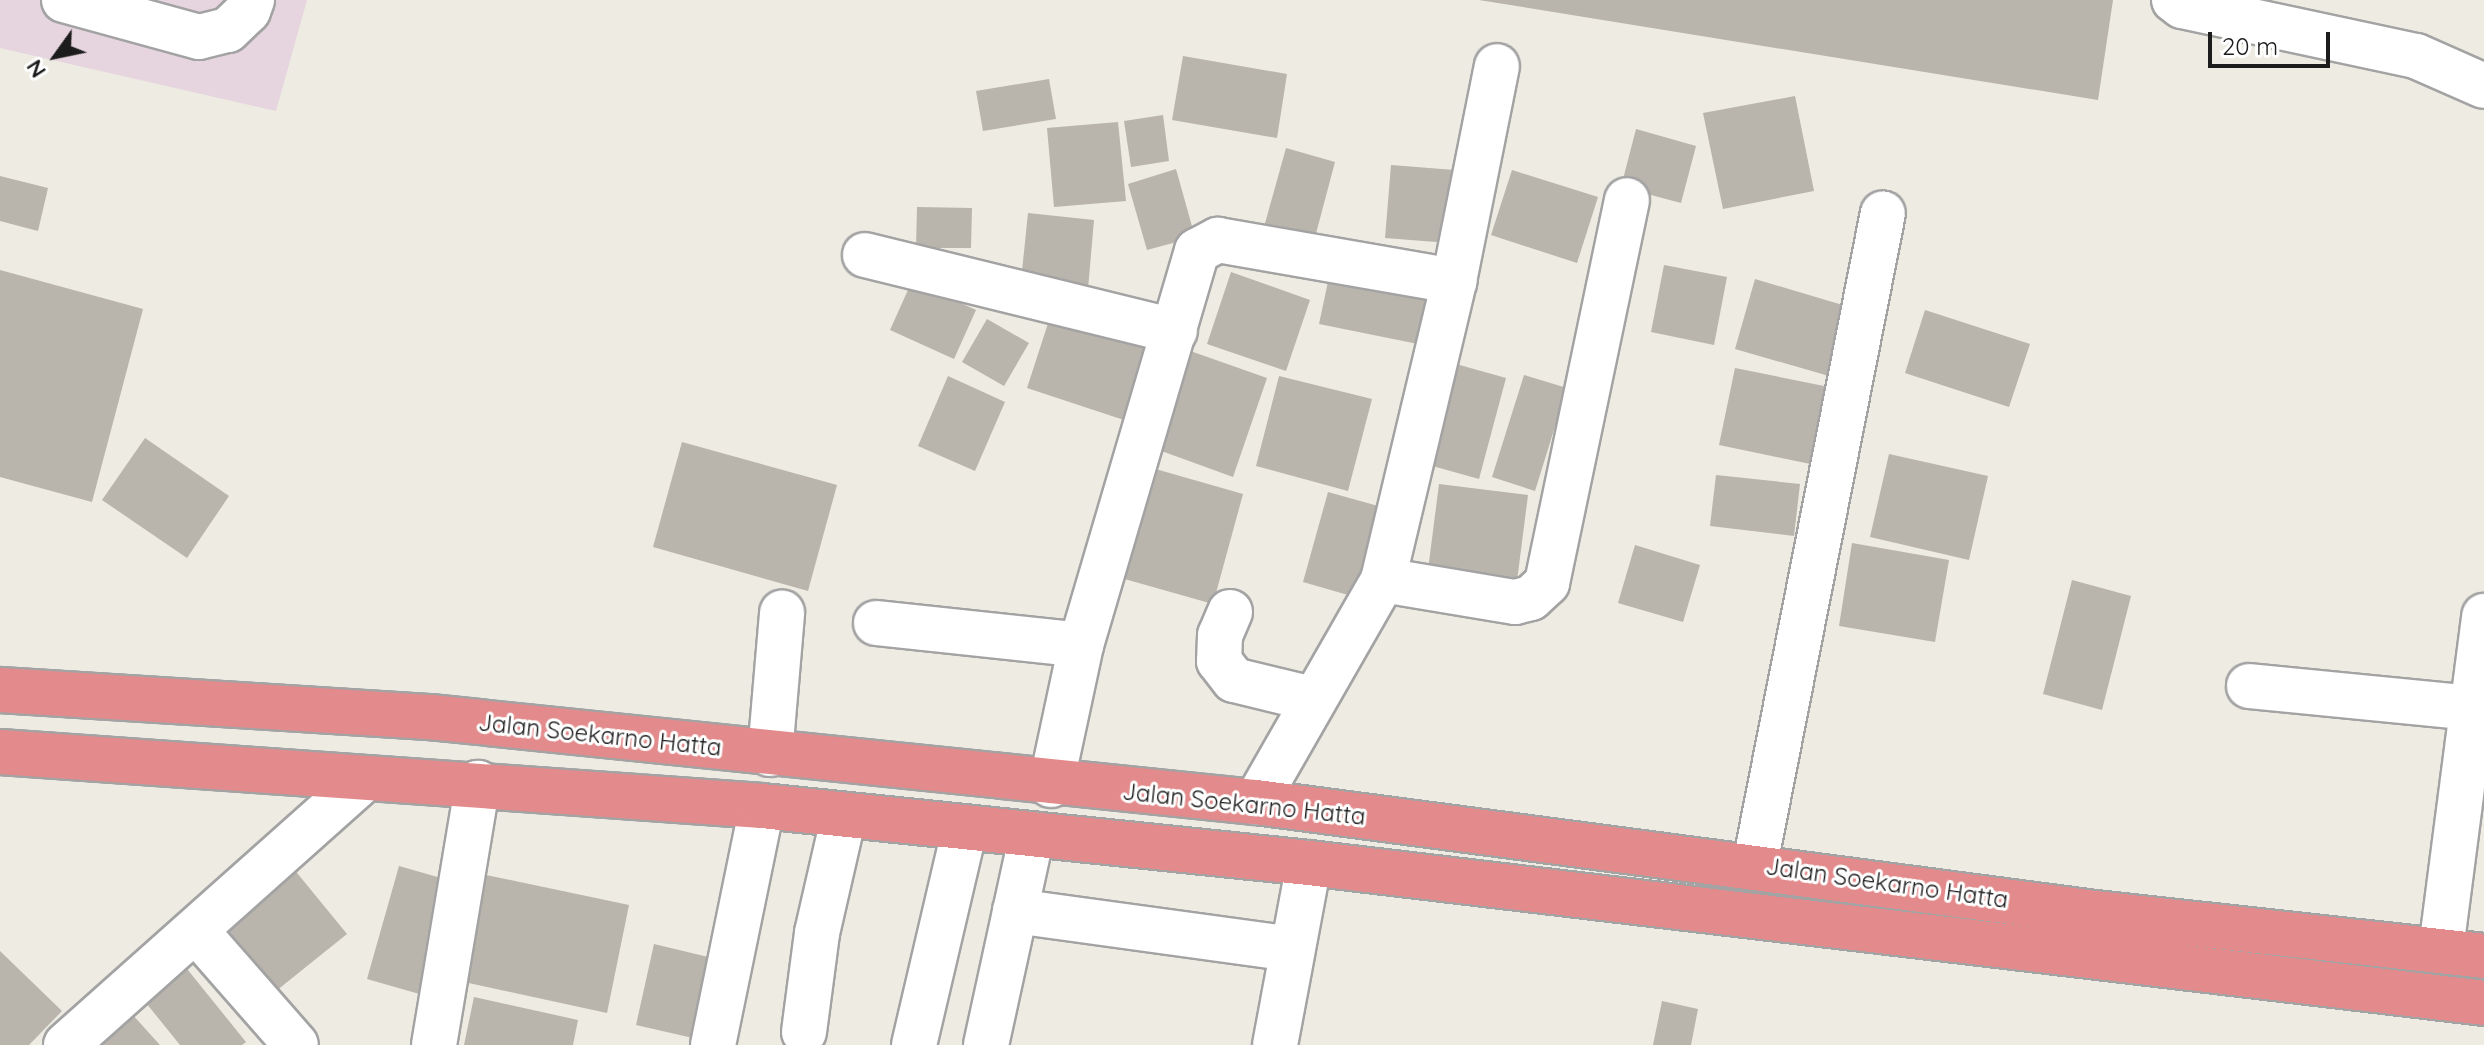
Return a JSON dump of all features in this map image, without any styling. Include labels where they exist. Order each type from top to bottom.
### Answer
[{"type":"highway","name":"Jalan Soekarno Hatta","points":[[0,690],[430,717],[1051,785],[1256,802],[1755,864],[2095,913],[2484,956]]},
{"type":"highway","name":"Jalan Soekarno Hatta","points":[[0,752],[365,779],[478,783],[762,806],[1309,863],[2484,1003]]},
{"type":"street","points":[[64,0],[199,37],[228,30],[248,11],[252,0]]},
{"type":"street","points":[[2174,0],[2182,6],[2416,56],[2484,86]]},
{"type":"street","points":[[1256,802],[1312,699],[1383,580],[1454,281],[1497,66]]},
{"type":"street","points":[[1383,580],[1515,602],[1531,598],[1547,583],[1627,200]]},
{"type":"street","points":[[1755,864],[1883,213]]},
{"type":"street","points":[[1051,785],[1081,645],[1197,251],[1218,240],[1454,281]]},
{"type":"street","points":[[865,255],[1175,331]]},
{"type":"street","points":[[1230,612],[1220,635],[1219,661],[1234,680],[1312,699]]},
{"type":"street","points":[[770,754],[782,613]]},
{"type":"street","points":[[2441,949],[2484,616]]},
{"type":"street","points":[[876,623],[1081,645]]},
{"type":"street","points":[[2249,686],[2472,708]]},
{"type":"street","points":[[66,1045],[197,932],[365,779]]},
{"type":"street","points":[[434,1045],[478,783]]},
{"type":"street","points":[[713,1045],[762,806]]},
{"type":"street","points":[[804,1032],[817,933],[844,815]]},
{"type":"street","points":[[914,1045],[965,828]]},
{"type":"street","points":[[986,1045],[1032,834]]},
{"type":"street","points":[[1275,1045],[1309,863]]},
{"type":"street","points":[[1015,911],[1291,949]]},
{"type":"street","points":[[197,932],[296,1045]]},
{"type":"shaded area","points":[[0,0],[307,0],[276,111],[0,48]]},
{"type":"building","points":[[1479,0],[2113,0],[2098,100]]},
{"type":"building","points":[[1183,56],[1287,74],[1277,138],[1172,120]]},
{"type":"building","points":[[1049,79],[1056,119],[983,131],[976,91]]},
{"type":"building","points":[[1795,96],[1814,191],[1723,209],[1703,113]]},
{"type":"building","points":[[1163,115],[1169,161],[1131,167],[1124,121]]},
{"type":"building","points":[[1118,122],[1126,201],[1054,207],[1047,128]]},
{"type":"building","points":[[1636,129],[1696,146],[1681,203],[1621,187]]},
{"type":"building","points":[[1286,148],[1335,162],[1314,241],[1264,227]]},
{"type":"building","points":[[1391,165],[1467,171],[1462,244],[1385,238]]},
{"type":"building","points":[[1176,169],[1195,237],[1147,250],[1128,184]]},
{"type":"building","points":[[1512,170],[1598,197],[1577,263],[1491,235]]},
{"type":"building","points":[[0,176],[48,188],[38,231],[0,221]]},
{"type":"building","points":[[917,207],[972,208],[971,248],[916,248]]},
{"type":"building","points":[[1028,213],[1094,220],[1088,289],[1021,281]]},
{"type":"building","points":[[1664,265],[1727,277],[1714,345],[1651,332]]},
{"type":"building","points":[[0,270],[143,309],[92,502],[0,477]]},
{"type":"building","points":[[1231,272],[1310,300],[1286,371],[1207,344]]},
{"type":"building","points":[[1329,277],[1427,297],[1418,344],[1319,324]]},
{"type":"building","points":[[1755,279],[1856,309],[1836,378],[1735,349]]},
{"type":"building","points":[[912,281],[976,310],[954,359],[890,330]]},
{"type":"building","points":[[1053,308],[1161,345],[1136,424],[1027,388]]},
{"type":"building","points":[[1925,310],[2030,344],[2009,407],[1905,373]]},
{"type":"building","points":[[987,319],[1029,343],[1004,386],[962,362]]},
{"type":"building","points":[[1179,347],[1267,378],[1233,477],[1145,445]]},
{"type":"building","points":[[1456,364],[1506,378],[1479,479],[1429,465]]},
{"type":"building","points":[[1735,368],[1829,387],[1815,465],[1719,445]]},
{"type":"building","points":[[1524,375],[1567,388],[1535,491],[1492,477]]},
{"type":"building","points":[[948,376],[1005,402],[975,471],[918,446]]},
{"type":"building","points":[[1279,376],[1372,399],[1348,491],[1256,466]]},
{"type":"building","points":[[145,438],[229,496],[187,558],[102,500]]},
{"type":"building","points":[[682,442],[837,485],[808,591],[653,547]]},
{"type":"building","points":[[1889,454],[1988,476],[1969,560],[1870,537]]},
{"type":"building","points":[[1152,468],[1243,494],[1213,604],[1121,578]]},
{"type":"building","points":[[1716,475],[1800,484],[1794,536],[1710,526]]},
{"type":"building","points":[[1439,484],[1528,495],[1517,581],[1428,570]]},
{"type":"building","points":[[1328,492],[1378,506],[1355,597],[1303,582]]},
{"type":"building","points":[[1852,543],[1949,560],[1935,642],[1839,626]]},
{"type":"building","points":[[1635,545],[1700,565],[1683,622],[1618,603]]},
{"type":"building","points":[[2072,580],[2131,596],[2102,710],[2043,694]]},
{"type":"building","points":[[399,866],[455,882],[423,995],[367,979]]},
{"type":"building","points":[[293,868],[347,934],[276,991],[223,925]]},
{"type":"building","points":[[486,875],[629,905],[607,1013],[464,982]]},
{"type":"building","points":[[654,944],[725,961],[706,1041],[636,1025]]},
{"type":"building","points":[[0,951],[62,1011],[29,1045],[0,1045]]},
{"type":"building","points":[[179,959],[246,1042],[242,1045],[180,1045],[138,993]]},
{"type":"building","points":[[474,997],[578,1020],[573,1045],[464,1045]]},
{"type":"building","points":[[1662,1001],[1698,1009],[1691,1045],[1653,1045]]},
{"type":"building","points":[[121,1002],[160,1045],[101,1045],[88,1031]]}]
